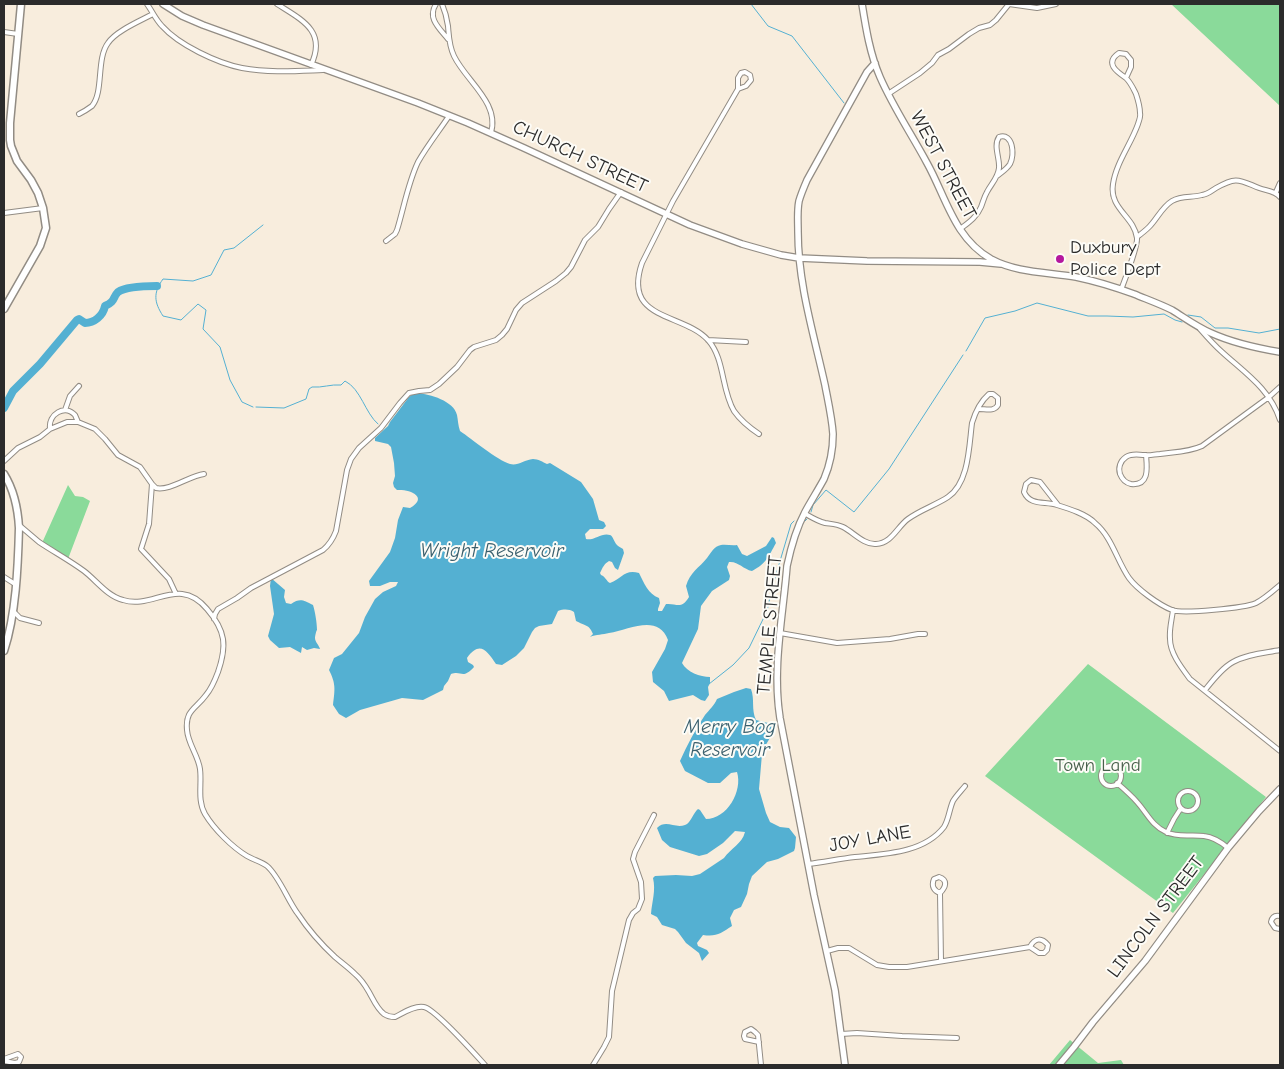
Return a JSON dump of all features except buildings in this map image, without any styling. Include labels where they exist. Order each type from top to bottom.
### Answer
[{"type":"main road","points":[[4,309],[36,253],[46,228],[43,208],[38,193],[7,143],[21,4]]},
{"type":"main road","name":"CHURCH STREET","points":[[163,4],[192,20],[491,133],[690,225],[742,244],[799,258],[1002,264]]},
{"type":"main road","name":"WEST STREET","points":[[862,4],[866,30],[875,62],[888,94],[928,165],[949,210],[965,237],[974,246],[991,259],[1002,264],[1024,270],[1082,278],[1121,290],[1171,310],[1195,324]]},
{"type":"main road","name":"TEMPLE STREET","points":[[845,1065],[835,990],[808,864],[777,703],[777,670],[787,566],[804,513],[824,479],[833,435],[832,421],[799,258],[799,201],[826,146],[867,72],[875,62]]},
{"type":"main road","points":[[974,246],[977,262]]},
{"type":"main road","points":[[1195,324],[1234,342],[1280,352]]},
{"type":"main road","points":[[4,474],[15,500],[19,525],[16,584],[4,650]]},
{"type":"main road","name":"LINCOLN STREET","points":[[1059,1065],[1145,961],[1228,848],[1280,789]]},
{"type":"street","points":[[147,4],[168,32],[185,44],[232,65],[256,70],[285,72],[325,69]]},
{"type":"street","points":[[277,4],[300,20],[315,35],[316,50],[311,64]]},
{"type":"street","points":[[436,4],[432,15],[448,40]]},
{"type":"street","points":[[442,4],[448,26],[448,40],[451,50],[461,70],[480,93],[490,111],[493,122],[491,133]]},
{"type":"street","points":[[888,94],[920,73],[938,55],[968,34],[990,25],[1009,4],[1037,8],[1056,4]]},
{"type":"street","points":[[79,114],[92,106],[95,100],[104,50],[109,41],[153,14]]},
{"type":"street","points":[[4,32],[18,34]]},
{"type":"street","points":[[1121,290],[1137,237],[1134,228],[1114,201],[1112,185],[1141,114],[1137,96],[1131,84],[1113,66],[1112,60],[1119,53],[1126,54],[1131,60],[1131,68],[1126,78]]},
{"type":"street","points":[[738,90],[746,86],[751,80],[750,75],[747,73],[741,73],[738,76],[738,90],[666,214],[640,271],[638,281],[644,302],[653,311],[691,328],[708,340],[717,355],[734,411],[745,424],[760,434]]},
{"type":"street","points":[[386,241],[397,230],[405,198],[418,163],[449,116]]},
{"type":"street","points":[[960,229],[979,212],[986,193],[997,176],[1000,160],[996,142],[999,137],[1004,136],[1011,143],[1012,157],[1009,165],[997,176]]},
{"type":"street","points":[[1137,237],[1171,202],[1178,198],[1206,194],[1229,181],[1239,180],[1266,191],[1276,192],[1280,197]]},
{"type":"street","points":[[1276,192],[1280,183]]},
{"type":"street","points":[[214,619],[218,609],[250,588],[327,547],[336,531],[349,462],[359,448],[381,428],[409,393],[418,390],[430,390],[436,386],[457,368],[470,350],[496,340],[502,335],[522,303],[566,273],[585,240],[598,227],[621,192]]},
{"type":"street","points":[[4,213],[43,208]]},
{"type":"street","name":"WEST STREET","points":[[1195,324],[1219,350],[1263,388],[1273,402],[1280,420]]},
{"type":"street","points":[[708,340],[746,342]]},
{"type":"street","points":[[64,410],[70,396],[79,386]]},
{"type":"street","points":[[1146,455],[1147,469],[1143,481],[1133,484],[1124,481],[1119,471],[1119,466],[1126,457],[1132,455],[1190,451],[1202,446],[1280,387]]},
{"type":"street","points":[[804,513],[819,521],[841,526],[870,544],[875,545],[887,541],[906,520],[947,498],[962,482],[972,423],[979,409],[989,394],[993,394],[998,398],[998,405],[995,409],[979,409]]},
{"type":"street","points":[[50,429],[52,418],[64,410],[73,413],[78,422]]},
{"type":"street","points":[[4,461],[18,448],[40,437],[50,429],[67,422],[78,422],[95,429],[118,455],[140,467],[156,488],[162,489],[204,474]]},
{"type":"street","points":[[1058,505],[1040,482],[1031,480],[1026,484],[1024,492],[1029,499],[1058,505],[1095,523],[1106,537],[1130,578],[1141,590],[1173,610],[1208,610],[1248,606],[1256,603],[1280,585]]},
{"type":"street","points":[[152,484],[149,524],[141,549],[169,579],[176,594]]},
{"type":"street","points":[[19,525],[39,541],[84,571],[117,598],[136,602],[167,594],[185,594],[196,599],[207,609],[221,630],[225,645],[223,657],[212,686],[204,698],[191,710],[186,723],[187,735],[196,755],[200,771],[201,803],[205,814],[234,846],[246,855],[269,867],[297,914],[331,953],[361,980],[383,1014],[395,1016],[417,1007],[426,1007],[440,1018],[485,1065]]},
{"type":"street","points":[[4,577],[16,584]]},
{"type":"street","points":[[1173,610],[1169,637],[1170,645],[1180,666],[1190,678],[1280,751]]},
{"type":"street","points":[[12,611],[20,618],[39,623]]},
{"type":"street","points":[[780,633],[836,643],[925,634]]},
{"type":"street","points":[[1205,690],[1214,678],[1233,662],[1250,656],[1280,650]]},
{"type":"street","points":[[1111,765],[1119,770],[1121,776],[1117,783],[1110,786],[1104,783],[1101,774],[1104,768],[1111,765]]},
{"type":"street","points":[[1117,783],[1139,803],[1154,825],[1160,829],[1178,836],[1204,836],[1216,840],[1228,848]]},
{"type":"street","name":"JOY LANE","points":[[808,864],[878,855],[910,849],[924,843],[934,837],[944,826],[954,800],[965,786]]},
{"type":"street","points":[[1188,791],[1194,793],[1198,799],[1196,808],[1187,811],[1181,808],[1178,799],[1182,793],[1188,791]]},
{"type":"street","points":[[1167,833],[1181,808]]},
{"type":"street","points":[[593,1065],[608,1037],[612,991],[629,920],[638,909],[642,899],[641,882],[633,860],[654,815]]},
{"type":"street","points":[[940,893],[941,961]]},
{"type":"street","points":[[1280,916],[1276,915],[1271,922],[1275,928],[1280,929]]},
{"type":"street","points":[[827,951],[849,948],[875,965],[889,968],[907,967],[1030,947],[1039,953],[1044,953],[1048,945],[1044,940],[1039,939],[1032,943],[1030,947]]},
{"type":"street","points":[[841,1034],[857,1033],[957,1038]]},
{"type":"street","points":[[758,1042],[761,1065]]},
{"type":"green space","points":[[1171,4],[1280,4],[1280,106]]},
{"type":"green space","points":[[68,485],[75,496],[83,497],[90,501],[68,559],[42,543]]},
{"type":"green space","name":"Town Land","points":[[1088,664],[1266,797],[1173,913],[985,776]]},
{"type":"green space","points":[[1070,1040],[1098,1063],[1121,1060],[1124,1065],[1049,1065]]},
{"type":"water","name":"Wright Reservoir","points":[[417,393],[435,397],[446,402],[455,410],[460,431],[505,462],[516,464],[527,460],[539,460],[547,464],[550,463],[581,482],[593,499],[599,520],[604,522],[606,526],[603,529],[590,529],[585,534],[586,539],[610,535],[617,545],[623,549],[624,553],[618,570],[609,561],[603,567],[601,575],[610,583],[626,573],[639,573],[649,591],[659,598],[658,611],[662,611],[666,604],[681,605],[686,601],[689,597],[686,586],[690,577],[716,547],[737,545],[742,554],[747,556],[766,546],[772,537],[774,538],[776,543],[767,559],[752,571],[729,562],[727,567],[730,576],[729,580],[712,591],[701,606],[698,629],[682,663],[694,673],[710,677],[709,695],[705,701],[693,695],[669,701],[664,691],[653,682],[652,672],[668,640],[657,627],[642,625],[590,637],[593,634],[590,628],[576,621],[574,612],[564,610],[558,611],[552,624],[535,628],[524,648],[502,665],[496,664],[483,649],[476,650],[467,658],[468,662],[474,667],[470,671],[464,674],[451,674],[443,690],[423,700],[402,698],[360,710],[346,718],[339,714],[333,705],[334,687],[329,670],[334,658],[342,654],[359,633],[375,599],[383,592],[396,586],[398,582],[370,586],[369,581],[390,552],[403,507],[410,508],[418,500],[416,494],[397,490],[394,487],[395,476],[391,447],[388,444],[375,441],[375,438],[388,426],[409,397]]},
{"type":"water","points":[[271,578],[285,590],[284,597],[286,603],[291,604],[302,600],[313,605],[317,627],[315,639],[320,649],[307,650],[302,647],[301,653],[290,647],[279,648],[270,640],[268,636],[274,614],[270,586]]},
{"type":"water","name":"Merry Bog Reservoir","points":[[746,688],[751,689],[756,720],[772,724],[774,731],[762,754],[759,789],[766,813],[770,822],[780,827],[789,828],[796,837],[795,848],[794,851],[778,859],[767,862],[752,876],[741,907],[734,910],[730,918],[732,926],[715,935],[703,935],[697,943],[698,946],[709,953],[702,961],[699,953],[686,943],[675,929],[662,925],[657,917],[651,914],[654,892],[653,878],[655,876],[692,876],[700,874],[724,858],[739,843],[745,832],[735,831],[723,843],[707,854],[699,856],[670,847],[662,840],[657,828],[664,824],[685,825],[698,809],[706,819],[714,818],[732,803],[738,787],[737,772],[731,773],[720,783],[708,783],[685,771],[680,761],[698,726],[717,699]]},
{"type":"waterway","points":[[751,4],[768,26],[792,36],[844,103]]},
{"type":"waterway","points":[[253,407],[242,402],[230,380],[220,347],[203,329],[206,310],[198,304],[181,320],[163,316],[156,302],[156,293],[163,279],[193,281],[211,275],[224,250],[234,248],[263,225]]},
{"type":"waterway","points":[[4,408],[13,391],[40,364],[77,320],[79,319],[85,323],[95,320],[100,316],[105,306],[111,303],[116,294],[122,290],[157,286]]},
{"type":"waterway","points":[[966,351],[985,318],[1015,311],[1037,303],[1088,316],[1133,317],[1164,314],[1182,322]]},
{"type":"waterway","points":[[1188,315],[1201,317],[1215,328],[1259,333],[1280,329]]},
{"type":"waterway","points":[[811,512],[813,505],[826,490],[854,512],[889,469],[963,355]]},
{"type":"waterway","points":[[256,407],[284,408],[306,399],[309,389],[312,387],[341,385],[345,381],[359,395],[378,424]]},
{"type":"waterway","points":[[709,684],[733,665],[749,648],[767,611],[791,524],[794,521]]},
{"type":"place","name":"Duxbury Police Dept","points":[[1060,259]]}]
